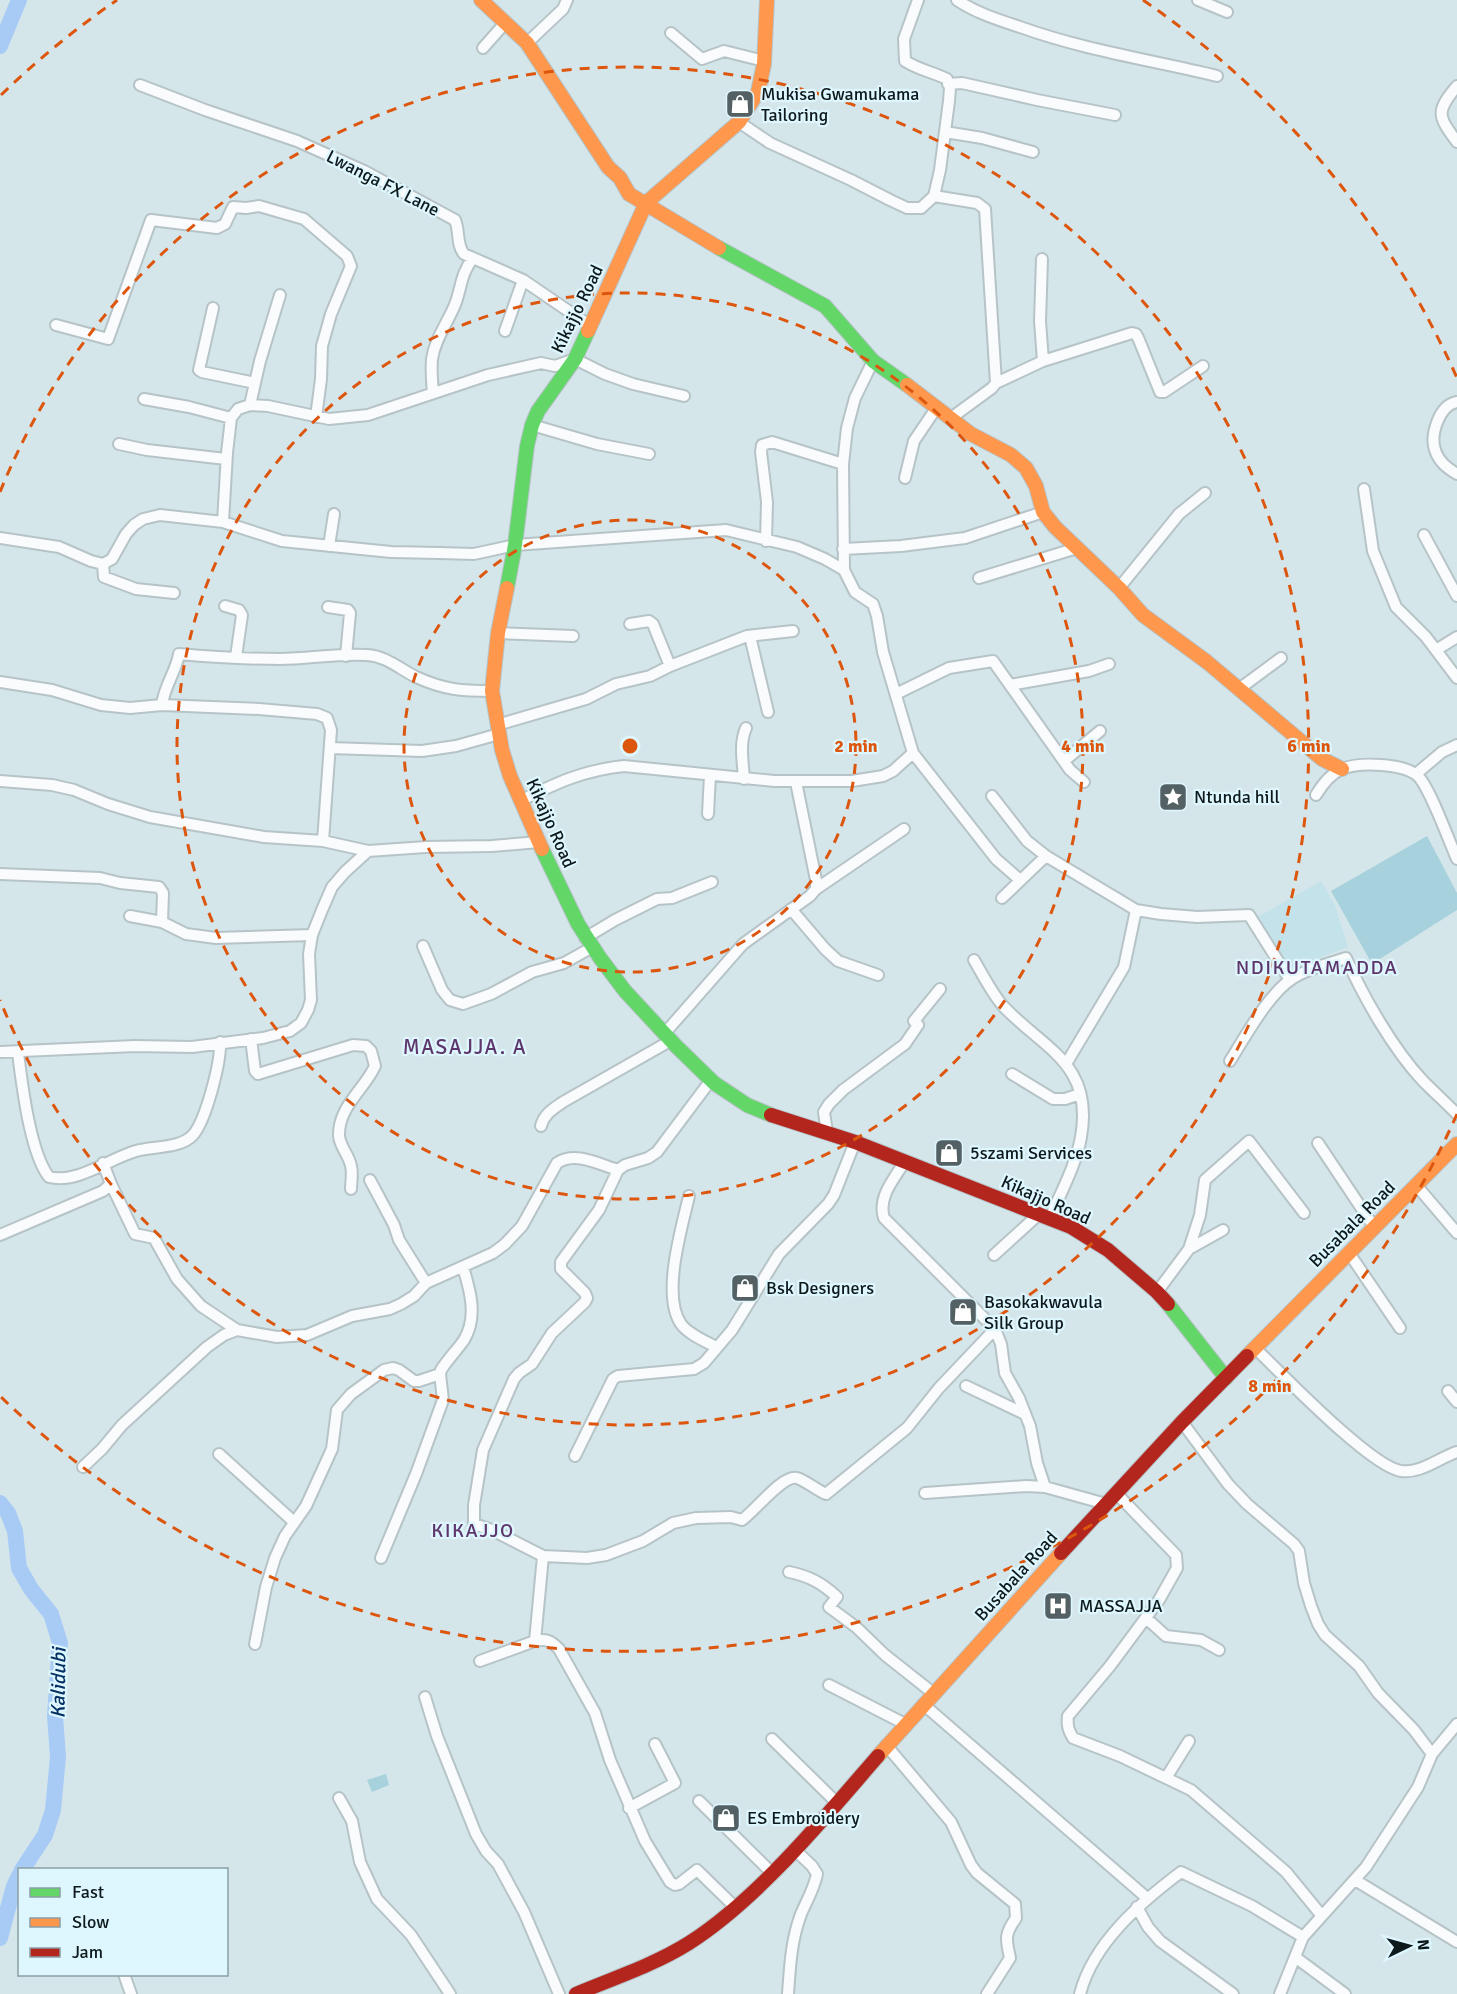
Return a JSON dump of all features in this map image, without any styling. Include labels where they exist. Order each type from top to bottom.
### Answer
[{"type":"street","points":[[481,0],[527,43],[608,167],[620,178],[629,194],[670,217],[688,231],[812,297],[825,306],[873,361],[938,407],[971,434],[1011,455],[1026,468],[1036,486],[1043,512],[1143,615],[1207,662],[1322,759],[1342,769]]},
{"type":"street","points":[[527,43],[563,9],[567,0]]},
{"type":"street","name":"Kikajjo Road","points":[[767,0],[764,61],[758,92],[739,122],[646,203],[575,358],[538,411],[532,425],[527,446],[515,545],[498,633],[492,691],[498,729],[510,776],[568,906],[588,943],[667,1037],[711,1080],[747,1105],[781,1119],[855,1142],[1071,1227],[1108,1250],[1157,1292],[1180,1317],[1226,1378]]},
{"type":"street","points":[[739,122],[770,143],[907,208],[921,208],[934,196],[949,101],[947,79],[934,72],[918,69],[905,61],[904,39],[918,0]]},
{"type":"street","points":[[957,0],[1001,21],[1059,40],[1217,76]]},
{"type":"street","points":[[1198,0],[1227,12]]},
{"type":"street","points":[[483,48],[506,22]]},
{"type":"street","points":[[671,33],[702,59],[724,51],[764,61]]},
{"type":"street","points":[[948,84],[962,83],[1115,115]]},
{"type":"street","name":"Lwanga FX Lane","points":[[141,85],[224,117],[297,141],[373,175],[455,220],[459,247],[464,254],[473,258]]},
{"type":"street","points":[[1457,86],[1441,111],[1442,120],[1457,142]]},
{"type":"street","points":[[945,132],[982,138],[1033,152]]},
{"type":"street","points":[[934,196],[977,203],[985,209],[996,383]]},
{"type":"street","points":[[56,325],[108,339],[151,220],[217,228],[225,224],[233,207],[255,206],[304,219],[347,255],[351,266],[331,314],[322,346],[316,417]]},
{"type":"street","points":[[433,393],[432,358],[438,339],[456,302],[465,268],[473,258],[523,280],[589,326]]},
{"type":"street","points":[[1042,259],[1040,321],[1043,361]]},
{"type":"street","points":[[505,331],[523,280]]},
{"type":"street","points":[[250,405],[280,296]]},
{"type":"street","points":[[213,308],[199,370],[255,383]]},
{"type":"street","points":[[951,418],[996,383],[1043,361],[1132,333],[1136,334],[1139,340],[1160,392],[1164,392],[1203,366]]},
{"type":"street","points":[[223,522],[226,459],[231,418],[238,409],[250,405],[268,406],[329,419],[368,415],[488,375],[541,363],[555,366],[575,358],[605,374],[633,384],[684,396]]},
{"type":"street","points":[[873,361],[855,398],[847,428],[843,464],[844,570],[855,592],[873,604],[883,652],[913,753],[996,859],[1020,880]]},
{"type":"street","points":[[144,399],[231,418]]},
{"type":"street","points":[[1457,402],[1441,415],[1433,437],[1435,450],[1443,465],[1457,474]]},
{"type":"street","points":[[905,478],[915,441],[938,407]]},
{"type":"street","points":[[532,425],[597,444],[649,454]]},
{"type":"street","points":[[766,541],[767,502],[762,445],[772,442],[843,464]]},
{"type":"street","points":[[119,444],[147,450],[226,459]]},
{"type":"street","points":[[1364,489],[1373,551],[1396,607],[1436,650],[1457,678]]},
{"type":"street","points":[[1119,588],[1179,514],[1205,493]]},
{"type":"street","points":[[843,549],[901,546],[965,538],[1043,512]]},
{"type":"street","points":[[329,546],[334,514]]},
{"type":"street","points":[[0,538],[59,547],[103,564],[112,559],[126,534],[143,519],[160,515],[223,522],[282,541],[392,552],[474,554],[515,545],[726,530],[797,547],[844,570]]},
{"type":"street","points":[[1424,535],[1457,596]]},
{"type":"street","points":[[979,578],[1077,548]]},
{"type":"street","points":[[103,564],[104,577],[136,589],[174,593]]},
{"type":"street","points":[[225,606],[239,610],[242,615],[236,657]]},
{"type":"street","points":[[328,607],[348,610],[350,613],[346,656]]},
{"type":"street","points":[[630,624],[649,621],[653,624],[670,666]]},
{"type":"street","points":[[330,748],[422,751],[456,746],[586,699],[616,684],[650,676],[717,646],[750,636],[793,631]]},
{"type":"street","points":[[498,633],[573,636]]},
{"type":"street","points":[[750,636],[768,712]]},
{"type":"street","points":[[1436,650],[1457,637]]},
{"type":"street","points":[[162,705],[166,687],[177,664],[179,654],[210,658],[278,659],[367,655],[382,658],[415,676],[459,692],[492,691]]},
{"type":"street","points":[[1239,689],[1281,658]]},
{"type":"street","points":[[896,694],[949,668],[993,661],[1070,770],[1084,782]]},
{"type":"street","points":[[1010,686],[1089,671],[1109,664]]},
{"type":"street","points":[[0,682],[52,690],[101,705],[130,708],[162,705],[259,709],[317,714],[327,718],[331,730],[323,841]]},
{"type":"street","points":[[744,779],[742,747],[746,728]]},
{"type":"street","points":[[1064,761],[1100,731]]},
{"type":"street","points":[[1416,774],[1442,752],[1457,745]]},
{"type":"street","points":[[520,801],[560,781],[602,768],[624,766],[744,779],[796,782],[852,781],[883,776],[893,771],[913,753]]},
{"type":"street","points":[[1316,795],[1331,776],[1342,769],[1365,765],[1389,765],[1416,774],[1437,813],[1457,860]]},
{"type":"street","points":[[708,814],[710,775]]},
{"type":"street","points":[[0,781],[52,785],[74,790],[108,804],[150,817],[264,837],[323,841],[368,851],[539,842]]},
{"type":"street","points":[[796,782],[816,889]]},
{"type":"street","points":[[992,796],[1027,841],[1046,856],[1136,910],[1197,917],[1249,915],[1290,980]]},
{"type":"street","points":[[541,1126],[542,1120],[550,1111],[667,1037],[743,944],[816,889],[904,829]]},
{"type":"street","points":[[0,1052],[18,1053],[88,1047],[192,1047],[290,1031],[301,1023],[311,1000],[309,954],[312,935],[332,886],[368,851]]},
{"type":"street","points":[[1002,898],[1046,856]]},
{"type":"street","points":[[0,874],[100,878],[120,883],[159,886],[163,893],[162,922]]},
{"type":"street","points":[[423,946],[442,990],[450,1000],[464,1004],[490,994],[532,972],[564,963],[615,920],[657,899],[672,898],[712,882]]},
{"type":"street","points":[[791,909],[838,961],[878,975]]},
{"type":"street","points":[[1066,1064],[1125,968],[1136,910]]},
{"type":"street","points":[[130,916],[162,922],[186,933],[216,938],[312,935]]},
{"type":"street","points":[[1230,1061],[1277,992],[1290,980],[1317,967],[1346,958],[1360,990],[1393,1041],[1422,1079],[1457,1114]]},
{"type":"street","points":[[974,960],[1003,1006],[1051,1047],[1066,1064],[1080,1094],[1083,1116],[1079,1144],[1044,1216],[994,1255]]},
{"type":"street","points":[[828,1132],[824,1112],[829,1104],[843,1090],[905,1044],[918,1024],[914,1021],[940,989]]},
{"type":"street","points":[[251,1039],[255,1071],[258,1074],[353,1045],[366,1046],[371,1051],[375,1066],[350,1102],[340,1128],[339,1138],[351,1165],[351,1189]]},
{"type":"street","points":[[18,1053],[23,1093],[33,1139],[44,1171],[49,1177],[64,1179],[83,1174],[103,1163],[136,1151],[178,1143],[195,1133],[215,1079],[220,1042]]},
{"type":"street","points":[[1012,1074],[1053,1099],[1065,1099],[1080,1094]]},
{"type":"street","points":[[711,1080],[657,1152],[618,1170],[599,1210],[560,1266],[582,1288],[586,1298],[585,1302],[552,1333],[532,1364],[514,1379],[483,1450],[474,1505],[474,1524],[492,1530],[543,1556],[587,1558],[606,1555],[643,1540],[673,1523],[715,1517],[742,1520],[786,1479],[795,1477],[826,1494],[907,1428],[939,1388],[995,1329]]},
{"type":"street","points":[[1157,1292],[1189,1249],[1200,1215],[1205,1180],[1249,1141],[1304,1213]]},
{"type":"street","points":[[575,1456],[613,1379],[618,1376],[698,1368],[704,1363],[732,1330],[779,1254],[828,1204],[834,1195],[855,1142]]},
{"type":"street","points":[[1318,1143],[1374,1227]]},
{"type":"street","name":"Busabala Road","points":[[576,1994],[665,1956],[690,1942],[735,1907],[772,1873],[933,1693],[1182,1422],[1457,1144]]},
{"type":"street","points":[[103,1163],[135,1234],[154,1238],[177,1279],[201,1306],[237,1330],[291,1338],[307,1335],[352,1316],[390,1309],[414,1296],[426,1282],[493,1253],[515,1235],[522,1226],[556,1163],[563,1159],[574,1157],[618,1170]]},
{"type":"street","points":[[905,1161],[882,1200],[881,1210],[884,1218],[995,1329],[1001,1344],[1005,1373],[1025,1414],[1034,1441],[1036,1463],[1045,1487]]},
{"type":"street","points":[[370,1180],[399,1240],[426,1282]]},
{"type":"street","points":[[0,1235],[103,1191],[111,1184]]},
{"type":"street","points":[[1416,1185],[1457,1233]]},
{"type":"street","points":[[689,1196],[674,1259],[674,1300],[682,1326],[716,1347]]},
{"type":"street","points":[[1189,1249],[1223,1230]]},
{"type":"street","points":[[1349,1253],[1400,1328]]},
{"type":"street","points":[[381,1558],[416,1474],[442,1400],[440,1374],[446,1362],[465,1339],[470,1326],[472,1302],[463,1267]]},
{"type":"street","points":[[83,1467],[122,1425],[207,1347],[224,1335],[237,1330]]},
{"type":"street","points":[[1256,1349],[1361,1448],[1390,1469],[1402,1472],[1420,1469],[1457,1452]]},
{"type":"street","points":[[255,1644],[272,1568],[285,1536],[306,1506],[332,1449],[337,1410],[351,1394],[384,1370],[393,1368],[399,1370],[414,1381],[440,1374]]},
{"type":"street","points":[[966,1386],[1025,1414]]},
{"type":"street","points":[[1448,1391],[1457,1402]]},
{"type":"street","points":[[1182,1422],[1234,1490],[1294,1544],[1299,1551],[1304,1583],[1311,1606],[1325,1635],[1359,1666],[1378,1693],[1414,1730],[1432,1754]]},
{"type":"street","points":[[219,1454],[294,1522]]},
{"type":"street","points":[[925,1493],[1026,1486],[1045,1487],[1106,1504]]},
{"type":"street","points":[[1116,1493],[1176,1555],[1177,1568],[1146,1618],[1068,1716],[1067,1724],[1073,1738],[1120,1756],[1191,1790],[1286,1872],[1322,1916]]},
{"type":"street","points":[[535,1641],[543,1556]]},
{"type":"street","points":[[789,1572],[809,1576],[826,1586],[837,1597],[829,1607],[933,1693]]},
{"type":"street","points":[[1146,1618],[1166,1636],[1201,1640],[1219,1650]]},
{"type":"street","points":[[480,1661],[535,1641],[543,1639],[551,1641],[559,1649],[595,1713],[629,1808],[645,1841],[670,1882],[675,1885],[680,1884],[697,1870],[735,1907]]},
{"type":"street","points":[[829,1685],[905,1724]]},
{"type":"street","points":[[425,1697],[437,1736],[476,1834],[486,1851],[498,1864],[524,1912],[559,1994]]},
{"type":"street","points":[[923,1704],[1147,1898]]},
{"type":"street","points":[[1280,1994],[1303,1937],[1366,1867],[1418,1787],[1432,1754],[1457,1724]]},
{"type":"street","points":[[772,1739],[837,1803]]},
{"type":"street","points":[[1166,1778],[1189,1741]]},
{"type":"street","points":[[629,1808],[675,1783],[655,1744]]},
{"type":"street","points":[[886,1745],[951,1822],[977,1873],[1015,1904],[1016,1918],[1007,1931],[1006,1938],[1010,1958],[987,1994]]},
{"type":"street","points":[[339,1798],[352,1821],[360,1862],[376,1899],[411,1935],[450,1994]]},
{"type":"street","points":[[699,1801],[772,1873]]},
{"type":"street","points":[[788,1994],[792,1946],[801,1914],[815,1885],[817,1874],[794,1849]]},
{"type":"street","points":[[1080,1994],[1083,1980],[1112,1936],[1137,1907],[1181,1872],[1252,1906],[1303,1937]]},
{"type":"street","points":[[1355,1880],[1457,1942]]},
{"type":"street","points":[[1137,1907],[1148,1928],[1160,1941],[1233,1994]]},
{"type":"street","points":[[1295,1957],[1346,1994]]},
{"type":"street","points":[[125,1976],[131,1994]]},
{"type":"shaded area","points":[[1427,836],[1457,893],[1457,910],[1372,964],[1331,891]]},
{"type":"shaded area","points":[[1321,881],[1335,905],[1348,947],[1311,961],[1302,962],[1288,970],[1256,918]]},
{"type":"shaded area","points":[[386,1774],[389,1785],[372,1792],[367,1780]]},
{"type":"waterway","name":"Kalidubi","points":[[0,46],[19,0]]},
{"type":"waterway","name":"Kalidubi","points":[[0,1503],[8,1513],[15,1531],[19,1568],[31,1589],[51,1614],[60,1643],[55,1716],[58,1757],[53,1810],[45,1835],[23,1868]]},
{"type":"waterway","name":"Kalidubi","points":[[0,1938],[18,1878]]},
{"type":"traffic: fast","points":[[719,248],[825,306],[873,361],[907,385]]},
{"type":"traffic: fast","points":[[507,588],[532,425],[538,411],[575,359],[588,331]]},
{"type":"traffic: fast","points":[[542,849],[578,924],[625,991],[714,1083],[747,1105],[771,1115]]},
{"type":"traffic: fast","points":[[1168,1304],[1226,1378]]},
{"type":"traffic: slow","points":[[481,0],[527,43],[608,167],[620,178],[629,194],[719,248]]},
{"type":"traffic: slow","points":[[588,331],[646,203],[739,122],[758,92],[764,64],[767,0]]},
{"type":"traffic: slow","points":[[907,385],[971,434],[1011,455],[1026,468],[1036,486],[1043,512],[1055,527],[1119,588],[1143,615],[1207,662],[1322,759],[1342,769]]},
{"type":"traffic: slow","points":[[507,588],[498,633],[492,691],[502,750],[510,776],[542,849]]},
{"type":"traffic: slow","points":[[1247,1356],[1457,1144]]},
{"type":"traffic: slow","points":[[878,1756],[1061,1553]]},
{"type":"traffic: jam","points":[[771,1115],[855,1142],[1071,1227],[1108,1250],[1168,1304]]},
{"type":"traffic: jam","points":[[1061,1553],[1182,1422],[1247,1356]]},
{"type":"traffic: jam","points":[[576,1994],[662,1958],[715,1925],[789,1856],[878,1756]]},
{"type":"place","name":"Mukisa Gwamukama Tailoring","points":[[740,104]]},
{"type":"place","name":"Ntunda hill","points":[[1173,797]]},
{"type":"place","name":"5szami Services","points":[[949,1153]]},
{"type":"place","name":"Bsk Designers","points":[[745,1288]]},
{"type":"place","name":"Basokakwavula Silk Group","points":[[963,1312]]},
{"type":"place","name":"MASSAJJA","points":[[1058,1606]]},
{"type":"place","name":"ES Embroidery","points":[[726,1818]]},
{"type":"district","name":"NDIKUTAMADDA","points":[[1317,967]]},
{"type":"district","name":"MASAJJA. A","points":[[465,1047]]},
{"type":"district","name":"KIKAJJO","points":[[473,1530]]}]
